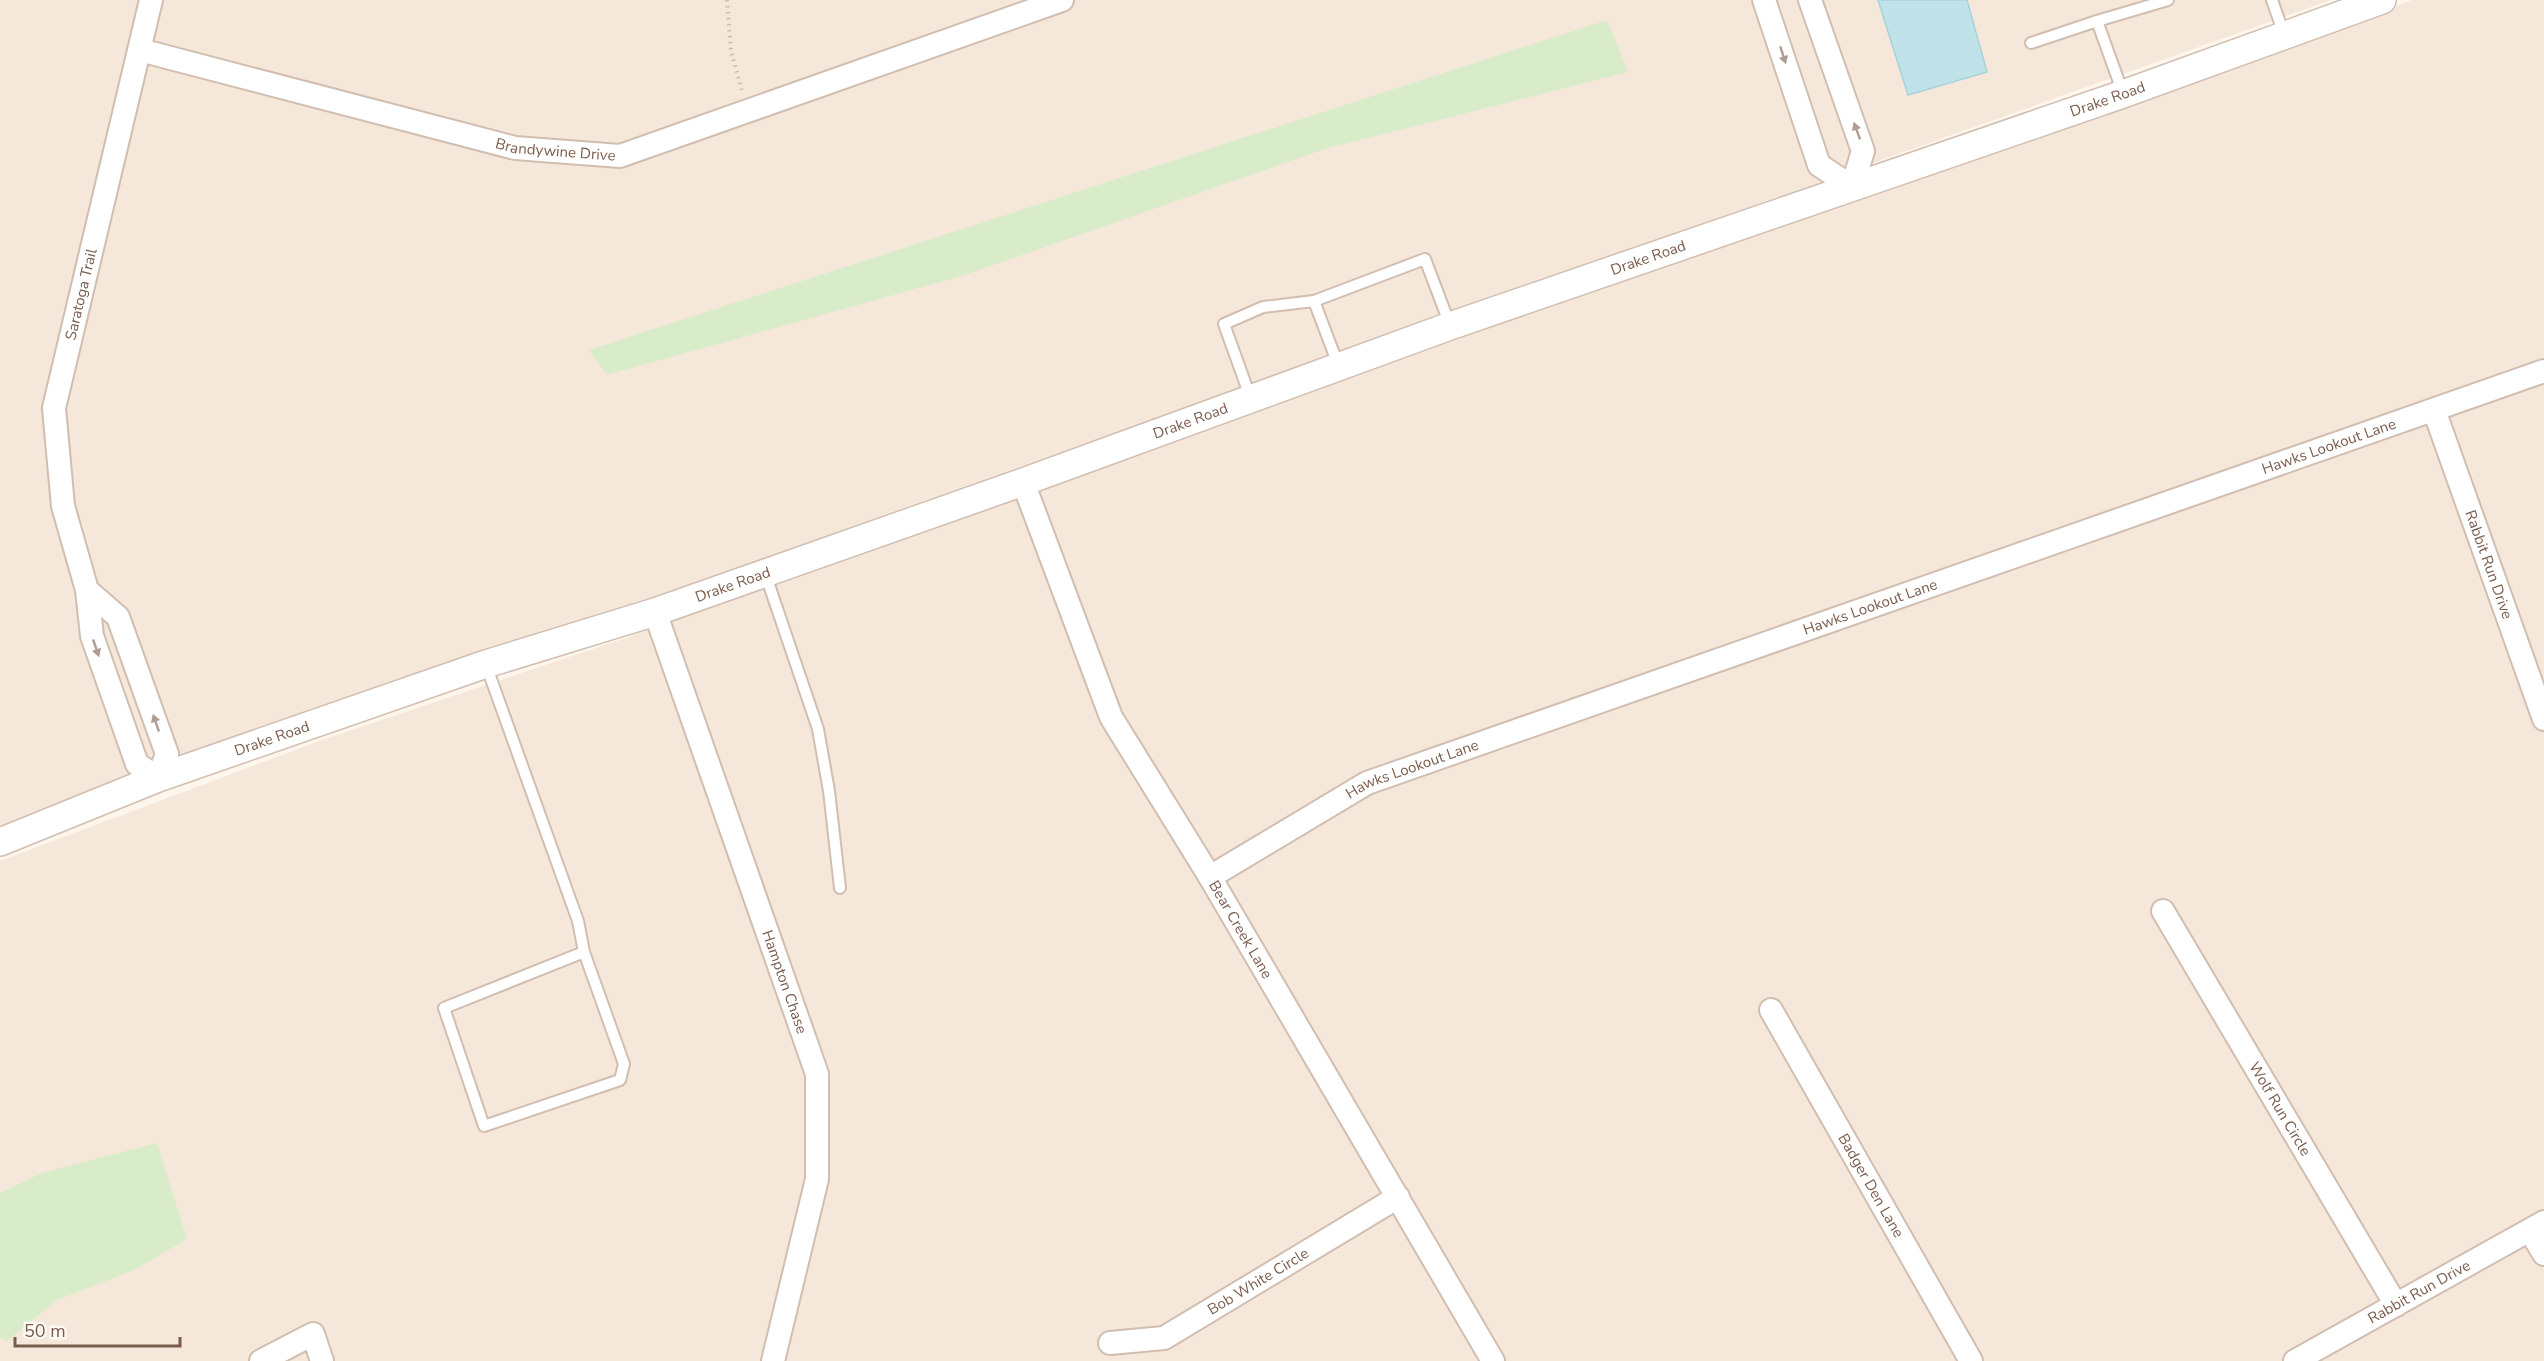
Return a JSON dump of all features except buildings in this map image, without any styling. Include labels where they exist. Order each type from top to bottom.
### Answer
[{"type":"street","name":"Saratoga Trail","points":[[151,0],[54,408],[63,506],[87,591],[92,636],[137,764],[158,778]]},
{"type":"street","name":"Brandywine Drive","points":[[140,50],[515,148],[620,156],[1062,0]]},
{"type":"street","points":[[1764,0],[1819,165],[1851,187],[1863,150],[1810,0]]},
{"type":"street","name":"Drake Road","points":[[0,842],[158,778],[486,664],[655,612],[1023,482],[1450,326],[2123,94],[2382,0]]},
{"type":"street","name":"Hawks Lookout Lane","points":[[1210,877],[1367,783],[2544,371]]},
{"type":"street","name":"Rabbit Run Drive","points":[[2434,411],[2544,719]]},
{"type":"street","name":"Bear Creek Lane","points":[[1023,482],[1111,717],[1210,877],[1493,1361]]},
{"type":"street","points":[[87,591],[118,617],[166,754],[158,778]]},
{"type":"street","name":"Hampton Chase","points":[[655,612],[817,1074],[817,1179],[773,1361]]},
{"type":"street","name":"Wolf Run Circle","points":[[2163,911],[2396,1305]]},
{"type":"street","name":"Badger Den Lane","points":[[1771,1010],[1971,1361]]},
{"type":"street","name":"Bob White Circle","points":[[1110,1343],[1164,1338],[1398,1197]]},
{"type":"street","points":[[2537,1226],[2544,1254]]},
{"type":"street","name":"Rabbit Run Drive","points":[[2295,1361],[2537,1226]]},
{"type":"street","points":[[261,1361],[313,1334],[322,1361]]},
{"type":"lane","points":[[2031,44],[2168,0]]},
{"type":"lane","points":[[2272,0],[2284,34]]},
{"type":"lane","points":[[2097,21],[2123,94]]},
{"type":"lane","points":[[1251,399],[1224,324],[1263,307],[1314,301],[1425,260],[1450,326]]},
{"type":"lane","points":[[1314,301],[1339,367]]},
{"type":"lane","points":[[765,573],[818,729],[829,791],[840,888]]},
{"type":"lane","points":[[486,664],[578,921],[584,952],[624,1064],[620,1080],[484,1126],[444,1008],[584,952]]},
{"type":"path","points":[[727,0],[731,51],[748,111]]},
{"type":"shaded area","points":[[0,0],[2331,0],[577,624],[0,832]]},
{"type":"shaded area","points":[[2412,0],[2544,0],[2544,1361],[0,1361],[0,861],[322,740],[626,638],[719,600]]},
{"type":"green space","points":[[1607,20],[1628,72],[1325,149],[965,275],[607,375],[589,350]]},
{"type":"green space","points":[[157,1143],[187,1239],[134,1270],[57,1300],[7,1341],[0,1338],[0,1193],[42,1173]]},
{"type":"water","points":[[1878,0],[1967,0],[1987,72],[1908,95]]}]
